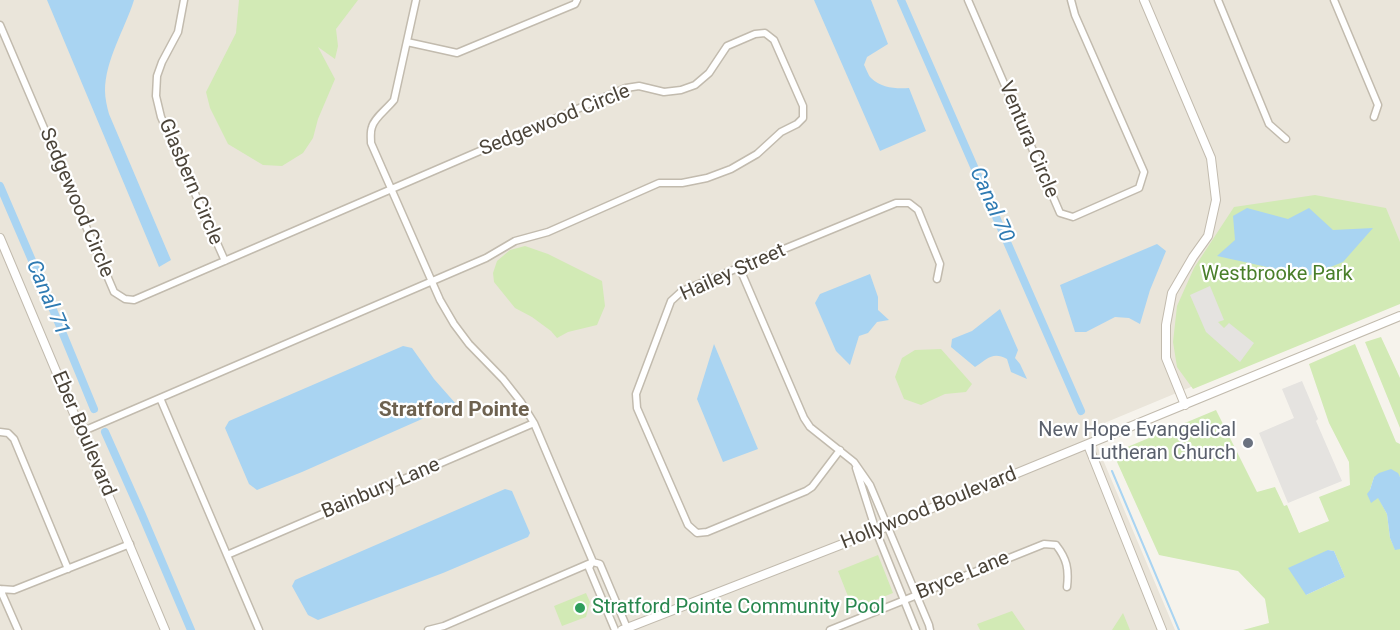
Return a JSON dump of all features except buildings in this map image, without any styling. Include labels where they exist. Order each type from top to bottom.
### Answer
[{"type":"street","name":"Glasbern Circle","points":[[184,0],[178,32],[157,76],[156,96],[161,117],[225,261]]},
{"type":"street","points":[[416,0],[394,100],[376,118],[371,128],[372,143],[440,300],[459,331],[503,378],[534,423],[593,562]]},
{"type":"street","points":[[407,42],[457,53],[575,4],[577,0]]},
{"type":"street","name":"Ventura Circle","points":[[968,0],[1060,213],[1073,217],[1138,188],[1144,172],[1075,15],[1071,0]]},
{"type":"street","points":[[1144,0],[1210,158],[1215,200],[1208,236],[1172,293],[1166,326],[1166,358],[1185,405]]},
{"type":"street","points":[[1218,0],[1269,124],[1286,139]]},
{"type":"street","points":[[1334,0],[1378,105],[1374,117]]},
{"type":"street","name":"Sedgewood Circle","points":[[0,25],[114,291],[125,299],[134,300],[626,88],[639,86],[664,92],[695,86],[709,74],[727,46],[755,34],[765,33],[774,40],[803,106],[803,118],[797,124],[781,132],[757,154],[731,169],[690,182],[659,183],[548,232],[515,241],[486,258],[81,432]]},
{"type":"street","name":"Hailey Street","points":[[840,450],[812,487],[806,491],[707,532],[697,533],[688,525],[637,408],[636,394],[671,301],[682,291],[896,203],[909,203],[918,210],[940,264],[937,279]]},
{"type":"street","name":"Eber Boulevard","points":[[0,238],[165,630]]},
{"type":"street","points":[[740,269],[804,418],[810,427],[854,462],[870,485],[930,630]]},
{"type":"street","name":"Hollywood Boulevard","points":[[625,629],[639,626],[876,531],[1400,316]]},
{"type":"street","points":[[160,398],[259,630]]},
{"type":"street","name":"Bainbury Lane","points":[[227,555],[534,423]]},
{"type":"street","points":[[0,432],[8,433],[14,439],[68,569]]},
{"type":"street","points":[[1088,445],[1162,630]]},
{"type":"street","points":[[854,462],[876,531],[916,630]]},
{"type":"street","points":[[18,630],[0,589],[14,590],[129,544]]},
{"type":"street","name":"Bryce Lane","points":[[830,630],[1044,544],[1056,545],[1061,552],[1069,570],[1067,586]]},
{"type":"street","points":[[593,562],[589,568],[615,630]]},
{"type":"street","points":[[428,630],[444,626],[593,562],[600,564],[625,629]]},
{"type":"shaded area","points":[[0,0],[1400,0],[1400,300],[1090,429],[1175,630],[165,630],[0,238]]},
{"type":"shaded area","points":[[0,250],[125,545],[160,630],[0,630]]},
{"type":"shaded area","points":[[1210,286],[1224,320],[1218,322],[1224,328],[1229,323],[1254,343],[1240,362],[1206,332],[1190,295]]},
{"type":"shaded area","points":[[1302,381],[1318,419],[1316,421],[1342,481],[1288,503],[1259,433],[1294,418],[1282,389]]},
{"type":"green space","points":[[239,0],[358,0],[336,29],[338,46],[335,59],[318,47],[335,79],[318,119],[313,138],[303,153],[282,166],[263,165],[228,144],[210,108],[206,92],[236,33]]},
{"type":"green space","name":"Westbrooke Park","points":[[1315,195],[1386,208],[1400,242],[1400,304],[1193,389],[1177,367],[1173,342],[1177,306],[1194,268],[1234,207]]},
{"type":"green space","points":[[525,246],[548,254],[602,281],[605,306],[597,325],[568,332],[557,338],[532,317],[515,308],[494,282],[493,273],[497,261],[510,250]]},
{"type":"green space","points":[[1381,337],[1400,378],[1400,428],[1365,342]]},
{"type":"green space","points":[[1355,344],[1396,442],[1400,444],[1400,477],[1398,475],[1374,477],[1370,490],[1378,497],[1387,514],[1390,538],[1395,549],[1400,549],[1400,630],[1243,630],[1269,623],[1265,599],[1238,571],[1159,555],[1113,453],[1216,410],[1257,492],[1275,487],[1284,506],[1287,505],[1299,533],[1329,521],[1319,497],[1350,485],[1349,462],[1329,423],[1309,364]],"holes":[[[1328,550],[1334,551],[1345,577],[1306,595]]]},
{"type":"green space","points":[[941,349],[972,384],[966,392],[945,394],[921,405],[904,399],[895,377],[902,358],[915,350]]},
{"type":"green space","points":[[878,555],[893,593],[853,609],[838,571]]},
{"type":"green space","points":[[586,593],[590,602],[586,617],[562,626],[554,606]]},
{"type":"green space","points":[[1012,611],[1025,630],[980,630],[977,624]]},
{"type":"green space","points":[[1123,613],[1130,630],[1112,630]]},
{"type":"water","points":[[47,0],[134,0],[108,68],[105,97],[109,114],[171,260],[159,267]]},
{"type":"water","points":[[814,0],[871,0],[888,44],[867,57],[864,65],[870,77],[879,84],[894,88],[909,88],[926,131],[880,151]]},
{"type":"water","points":[[1247,208],[1288,219],[1309,208],[1333,230],[1373,228],[1343,262],[1308,276],[1217,256],[1235,240],[1233,216]]},
{"type":"water","points":[[1157,244],[1166,251],[1150,290],[1140,324],[1129,318],[1115,317],[1086,332],[1075,332],[1060,285]]},
{"type":"water","points":[[870,274],[878,297],[878,310],[889,320],[877,322],[868,333],[859,336],[850,365],[836,351],[815,303],[820,294]]},
{"type":"water","points":[[1000,309],[1018,350],[1015,358],[1027,379],[1011,372],[1007,359],[998,356],[990,357],[975,367],[951,347],[952,339],[972,331]]},
{"type":"water","points":[[714,344],[758,449],[723,462],[697,399]]},
{"type":"water","points":[[403,346],[412,348],[434,379],[456,404],[257,490],[249,484],[225,428],[229,421]]},
{"type":"water","points":[[1391,469],[1400,477],[1400,549],[1395,550],[1390,538],[1387,514],[1378,498],[1371,503],[1367,494],[1374,477]]},
{"type":"water","points":[[505,489],[512,491],[530,533],[528,537],[443,573],[318,620],[308,615],[292,586],[295,580]]},
{"type":"water","points":[[1328,550],[1334,551],[1345,577],[1306,595],[1288,568]]},
{"type":"waterway","name":"Canal 70","points":[[901,0],[1081,411]]},
{"type":"waterway","name":"Canal 71","points":[[0,186],[94,409]]},
{"type":"waterway","name":"Canal 71","points":[[105,432],[191,630]]},
{"type":"waterway","points":[[1112,471],[1179,630]]},
{"type":"place","name":"New Hope Evangelical Lutheran Church","points":[[1248,443]]},
{"type":"place","name":"Stratford Pointe Community Pool","points":[[580,608]]},
{"type":"district","name":"Stratford Pointe","points":[[454,411]]}]
